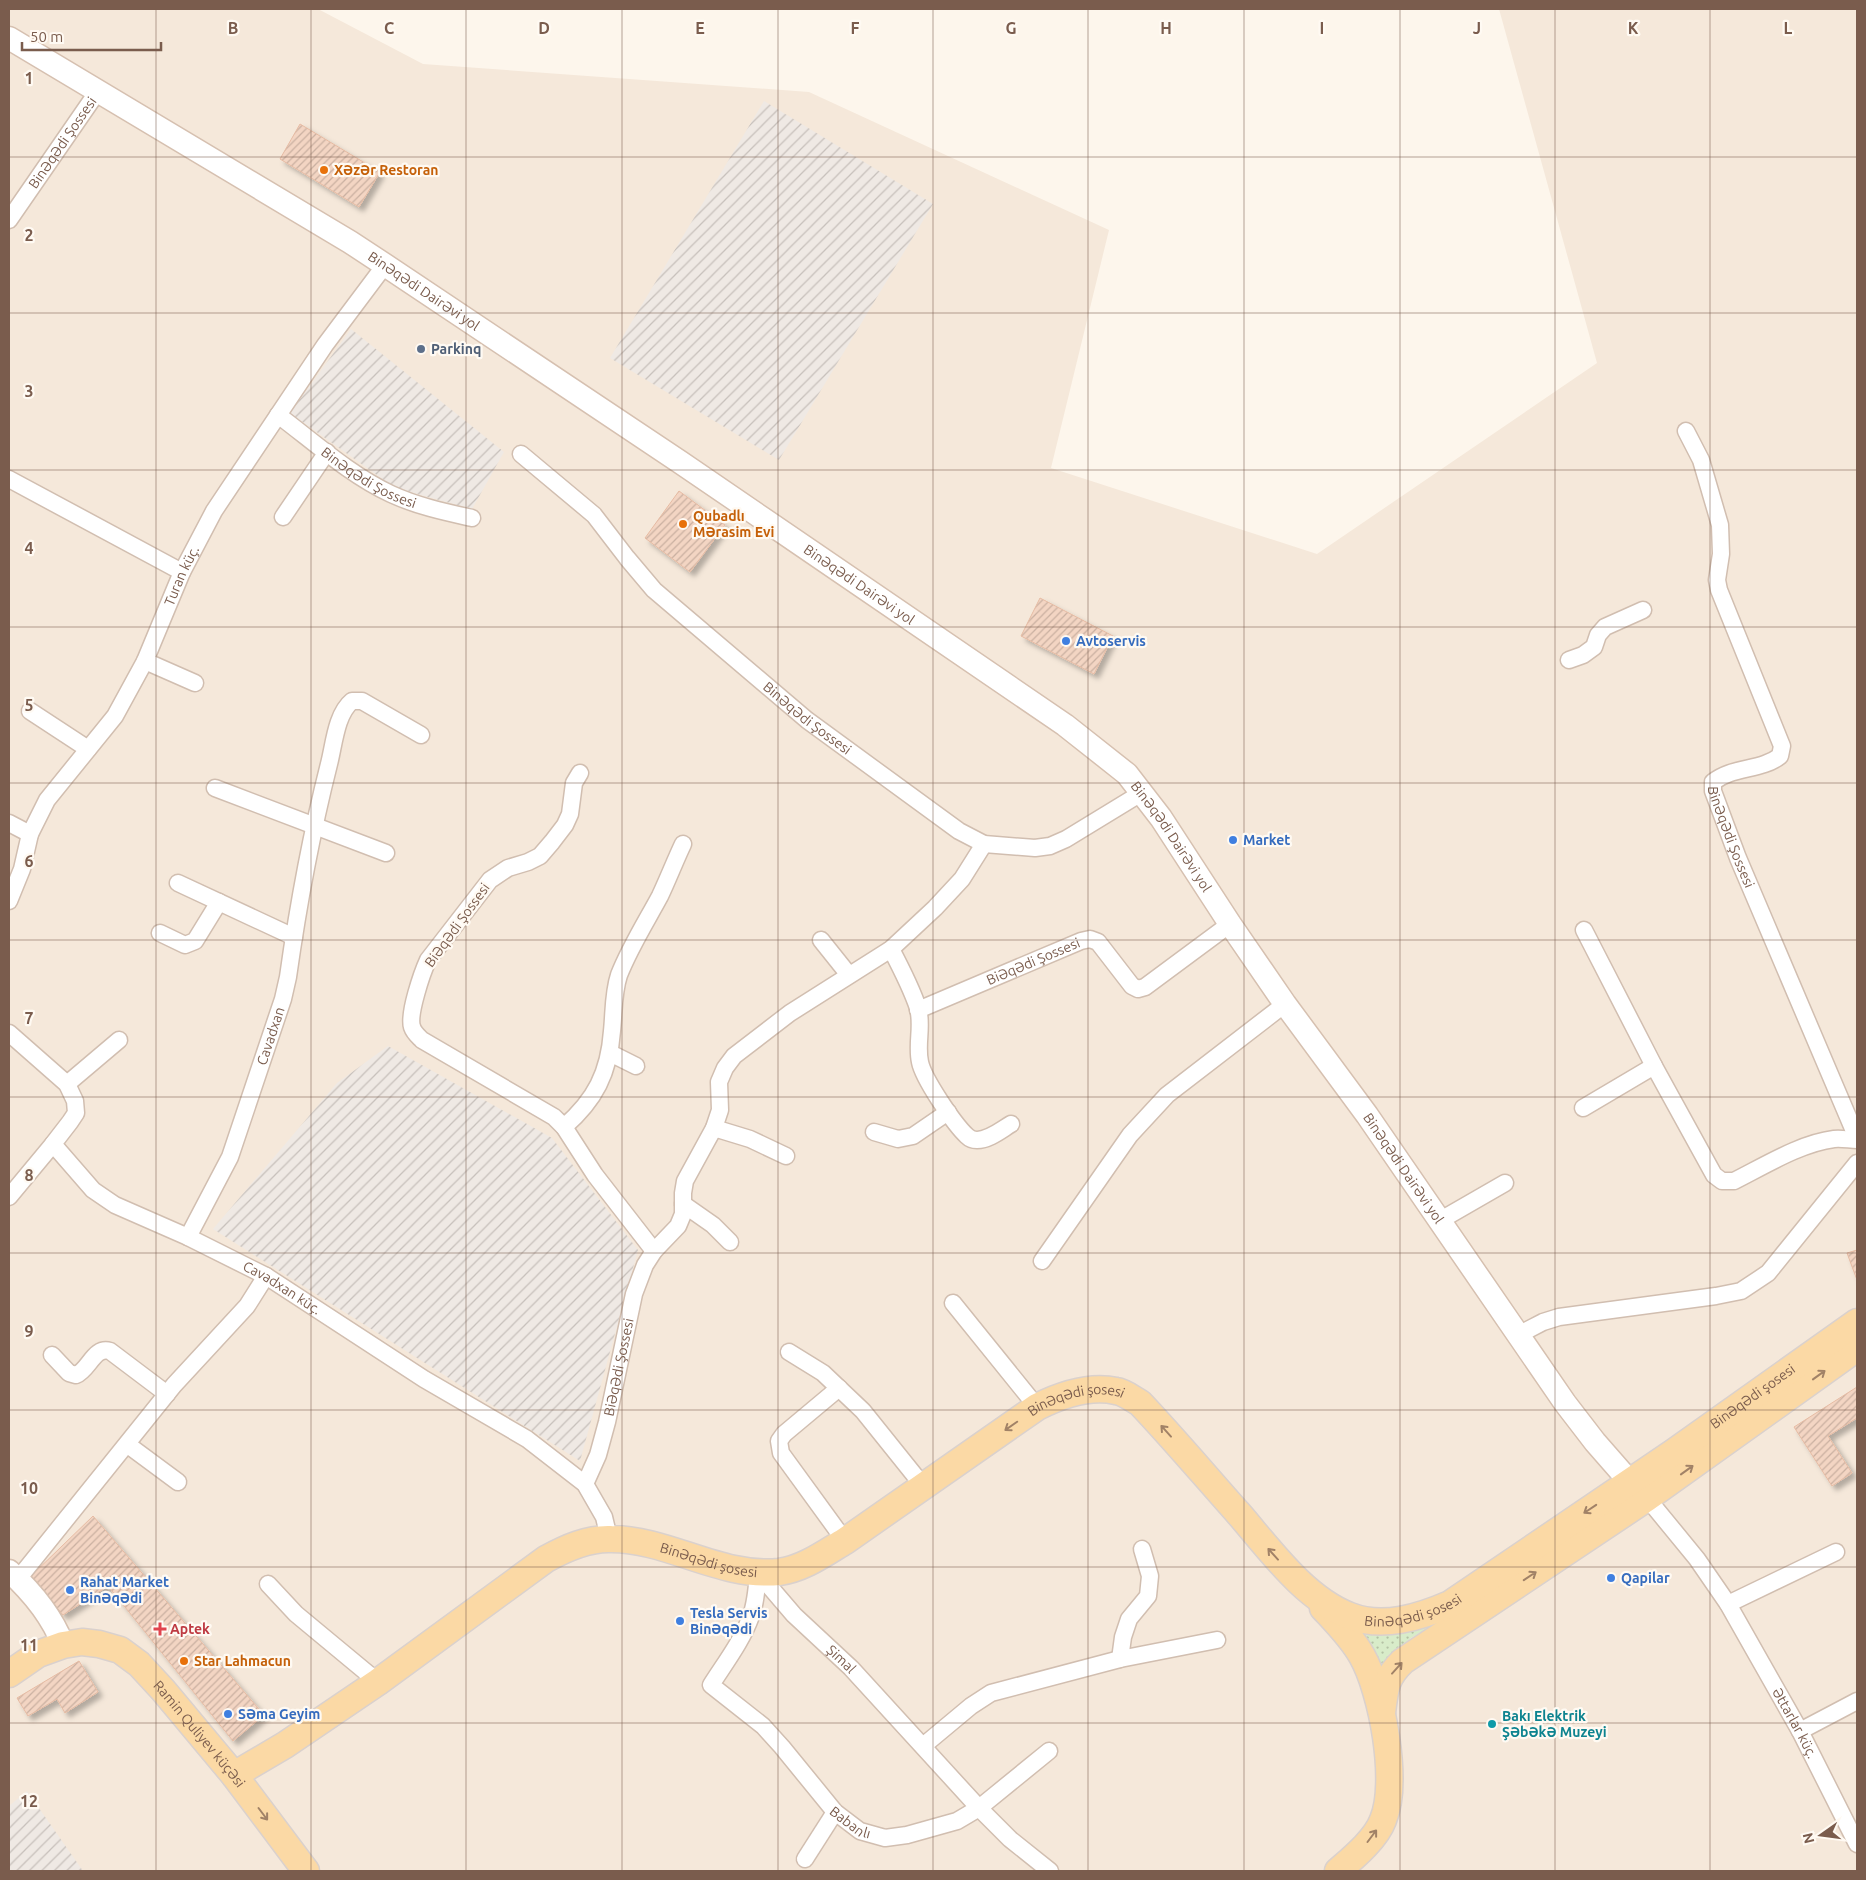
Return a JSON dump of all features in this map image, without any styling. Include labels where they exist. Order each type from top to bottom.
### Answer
[{"type":"main road","name":"Binəqədi Dairəvi yol","points":[[9,38],[386,265],[680,462],[1065,725],[1127,774],[1162,818],[1230,924],[1285,1004],[1367,1116],[1518,1335],[1595,1442],[1639,1490]]},
{"type":"main road","name":"Binəqədi şosesi","points":[[1382,1713],[1385,1685],[1392,1672],[1403,1661],[1639,1490],[1857,1322]]},
{"type":"main road","name":"Binəqədi şosesi","points":[[234,1775],[286,1745],[378,1682],[546,1559],[572,1546],[609,1538],[646,1544],[724,1567],[758,1573],[782,1571],[803,1565],[845,1541],[1037,1408],[1072,1392],[1097,1389],[1118,1391],[1140,1403],[1298,1581],[1335,1609],[1352,1617],[1368,1621],[1394,1621],[1430,1613],[1450,1604],[1639,1490],[1857,1348]]},
{"type":"main road","points":[[13,1575],[52,1620],[63,1645]]},
{"type":"main road","points":[[1298,1581],[1354,1644],[1363,1657],[1382,1713],[1390,1783],[1388,1804],[1383,1821],[1368,1841],[1338,1871]]},
{"type":"main road","name":"Ramin Quliyev küçəsi","points":[[9,1674],[38,1654],[63,1645],[82,1642],[99,1644],[120,1650],[139,1664],[163,1690],[234,1775],[306,1871]]},
{"type":"street","name":"Binəqədi Şossesi","points":[[9,220],[98,90]]},
{"type":"street","name":"Turan küç.","points":[[9,901],[22,869],[30,834],[47,800],[114,716],[145,660],[182,572],[214,511],[325,346],[386,265]]},
{"type":"street","name":"Binəqədi Şossesi","points":[[278,415],[365,480],[392,494],[428,508],[472,518]]},
{"type":"street","name":"Binəqədi Şossesi","points":[[1584,930],[1654,1066],[1714,1175],[1722,1181],[1734,1181],[1821,1141],[1836,1138],[1857,1139],[1738,858],[1713,791],[1714,782],[1720,776],[1772,763],[1780,756],[1782,746],[1719,590],[1717,580],[1722,554],[1720,525],[1701,460],[1686,431]]},
{"type":"street","points":[[283,517],[327,452]]},
{"type":"street","name":"Binəqədi Şossesi","points":[[521,454],[594,515],[626,558],[654,590],[807,720],[959,832],[984,844],[1035,848],[1050,846],[1066,839],[1143,792]]},
{"type":"street","points":[[9,479],[182,572]]},
{"type":"street","points":[[1569,660],[1584,655],[1594,647],[1598,634],[1605,627],[1643,610]]},
{"type":"street","points":[[145,660],[195,683]]},
{"type":"street","name":"Cavadxan","points":[[188,1237],[230,1157],[283,1000],[314,824],[338,730],[346,707],[352,701],[362,701],[421,735]]},
{"type":"street","points":[[30,711],[88,749]]},
{"type":"street","name":"Biəqədi Şossesi","points":[[580,773],[574,783],[570,814],[565,825],[552,842],[540,856],[508,868],[490,880],[428,960],[421,975],[411,1018],[412,1026],[422,1040],[554,1117],[564,1127],[595,1175],[654,1251]]},
{"type":"street","points":[[215,788],[314,824],[386,853]]},
{"type":"street","points":[[9,823],[30,834]]},
{"type":"street","points":[[564,1127],[582,1111],[602,1078],[610,1053],[614,1001],[619,976],[683,844]]},
{"type":"street","name":"Biəqədi Şossesi","points":[[585,1484],[598,1455],[607,1422],[634,1294],[645,1266],[654,1251],[678,1226],[683,1214],[685,1181],[714,1128],[720,1110],[719,1082],[725,1068],[734,1056],[790,1013],[891,949],[935,908],[962,879],[984,844]]},
{"type":"street","points":[[178,883],[294,937]]},
{"type":"street","points":[[160,933],[185,945],[195,940],[219,902]]},
{"type":"street","name":"Biəqədi Şossesi","points":[[918,1010],[1081,940],[1090,939],[1098,942],[1132,986],[1138,989],[1145,987],[1230,924]]},
{"type":"street","points":[[822,940],[849,975]]},
{"type":"street","points":[[891,949],[907,981],[918,1010],[920,1064],[948,1112],[968,1137],[976,1140],[986,1138],[1011,1124]]},
{"type":"street","points":[[1042,1260],[1130,1135],[1145,1118],[1167,1095],[1285,1004]]},
{"type":"street","points":[[9,1033],[67,1084],[75,1101],[76,1113],[9,1197]]},
{"type":"street","points":[[67,1084],[119,1040]]},
{"type":"street","points":[[610,1053],[636,1066]]},
{"type":"street","points":[[1583,1108],[1654,1066]]},
{"type":"street","points":[[874,1132],[898,1139],[913,1136],[948,1112]]},
{"type":"street","points":[[714,1128],[750,1140],[786,1156]]},
{"type":"street","name":"Cavadxan küç.","points":[[53,1144],[93,1190],[115,1205],[188,1237],[266,1276],[424,1379],[527,1440],[585,1484],[604,1517],[609,1538]]},
{"type":"street","points":[[1518,1335],[1543,1322],[1559,1317],[1741,1291],[1768,1273],[1857,1163]]},
{"type":"street","points":[[1439,1221],[1505,1183]]},
{"type":"street","points":[[683,1204],[706,1219],[730,1242]]},
{"type":"street","points":[[13,1575],[128,1444],[167,1394],[247,1306],[266,1276]]},
{"type":"street","points":[[953,1303],[1037,1408]]},
{"type":"street","points":[[52,1355],[69,1373],[76,1375],[82,1373],[98,1352],[104,1349],[110,1351],[167,1394]]},
{"type":"street","points":[[789,1352],[823,1373],[863,1411],[924,1486]]},
{"type":"street","points":[[839,1388],[784,1434],[779,1441],[781,1453],[845,1541]]},
{"type":"street","points":[[128,1444],[178,1482]]},
{"type":"street","name":"Əttarlar küç.","points":[[1639,1490],[1697,1559],[1728,1604],[1800,1731],[1857,1844]]},
{"type":"street","points":[[1120,1659],[1123,1637],[1129,1619],[1148,1596],[1150,1576],[1142,1549]]},
{"type":"street","points":[[1728,1604],[1836,1552]]},
{"type":"street","name":"Babanlı","points":[[758,1573],[756,1598],[751,1616],[739,1641],[711,1685],[763,1726],[835,1812],[860,1831],[885,1838],[906,1835],[957,1821],[979,1808],[1049,1751]]},
{"type":"street","name":"Şimal","points":[[758,1573],[794,1615],[851,1668],[979,1808],[1010,1839],[1050,1871]]},
{"type":"street","points":[[268,1584],[296,1614],[378,1682]]},
{"type":"street","points":[[924,1746],[971,1706],[991,1693],[1120,1659],[1217,1640]]},
{"type":"street","points":[[1800,1731],[1857,1701]]},
{"type":"street","points":[[805,1859],[835,1812]]},
{"type":"shaded area","points":[[9,9],[318,9],[423,64],[809,92],[1109,230],[1051,468],[1317,554],[1597,363],[1499,9],[1857,9],[1857,1871],[9,1871]]},
{"type":"shaded area","points":[[764,101],[933,204],[779,460],[610,358]]},
{"type":"shaded area","points":[[351,329],[504,452],[472,509],[395,488],[290,413]]},
{"type":"shaded area","points":[[388,1046],[552,1138],[638,1250],[580,1461],[213,1229],[337,1083]]},
{"type":"shaded area","points":[[27,1791],[83,1871],[9,1871],[9,1806]]},
{"type":"green space","points":[[1451,1614],[1411,1638],[1390,1655],[1380,1673],[1352,1629]]},
{"type":"building","points":[[300,124],[380,172],[359,207],[280,159]]},
{"type":"building","points":[[679,491],[725,525],[690,572],[645,538]]},
{"type":"building","points":[[1040,598],[1113,636],[1094,674],[1021,636]]},
{"type":"building","points":[[1857,1250],[1857,1280],[1847,1253]]},
{"type":"building","points":[[1857,1387],[1857,1418],[1828,1436],[1852,1473],[1832,1486],[1794,1427]]},
{"type":"building","points":[[93,1516],[264,1715],[233,1741],[108,1586],[63,1615],[30,1577]]},
{"type":"building","points":[[79,1661],[98,1692],[65,1713],[57,1699],[28,1716],[17,1698]]},
{"type":"place","name":"Xəzər Restoran","points":[[324,170]]},
{"type":"place","name":"Parkinq","points":[[421,349]]},
{"type":"place","name":"Qubadlı Mərasim Evi","points":[[683,524]]},
{"type":"place","name":"Avtoservis","points":[[1066,641]]},
{"type":"place","name":"Market","points":[[1233,840]]},
{"type":"place","name":"Qapilar","points":[[1611,1578]]},
{"type":"place","name":"Rahat Market Binəqədi","points":[[70,1590]]},
{"type":"place","name":"Tesla Servis Binəqədi","points":[[680,1621]]},
{"type":"place","name":"Aptek","points":[[160,1629]]},
{"type":"place","name":"Star Lahmacun","points":[[184,1661]]},
{"type":"place","name":"Səma Geyim","points":[[228,1714]]},
{"type":"place","name":"Bakı Elektrik Şəbəkə Muzeyi","points":[[1492,1724]]}]
